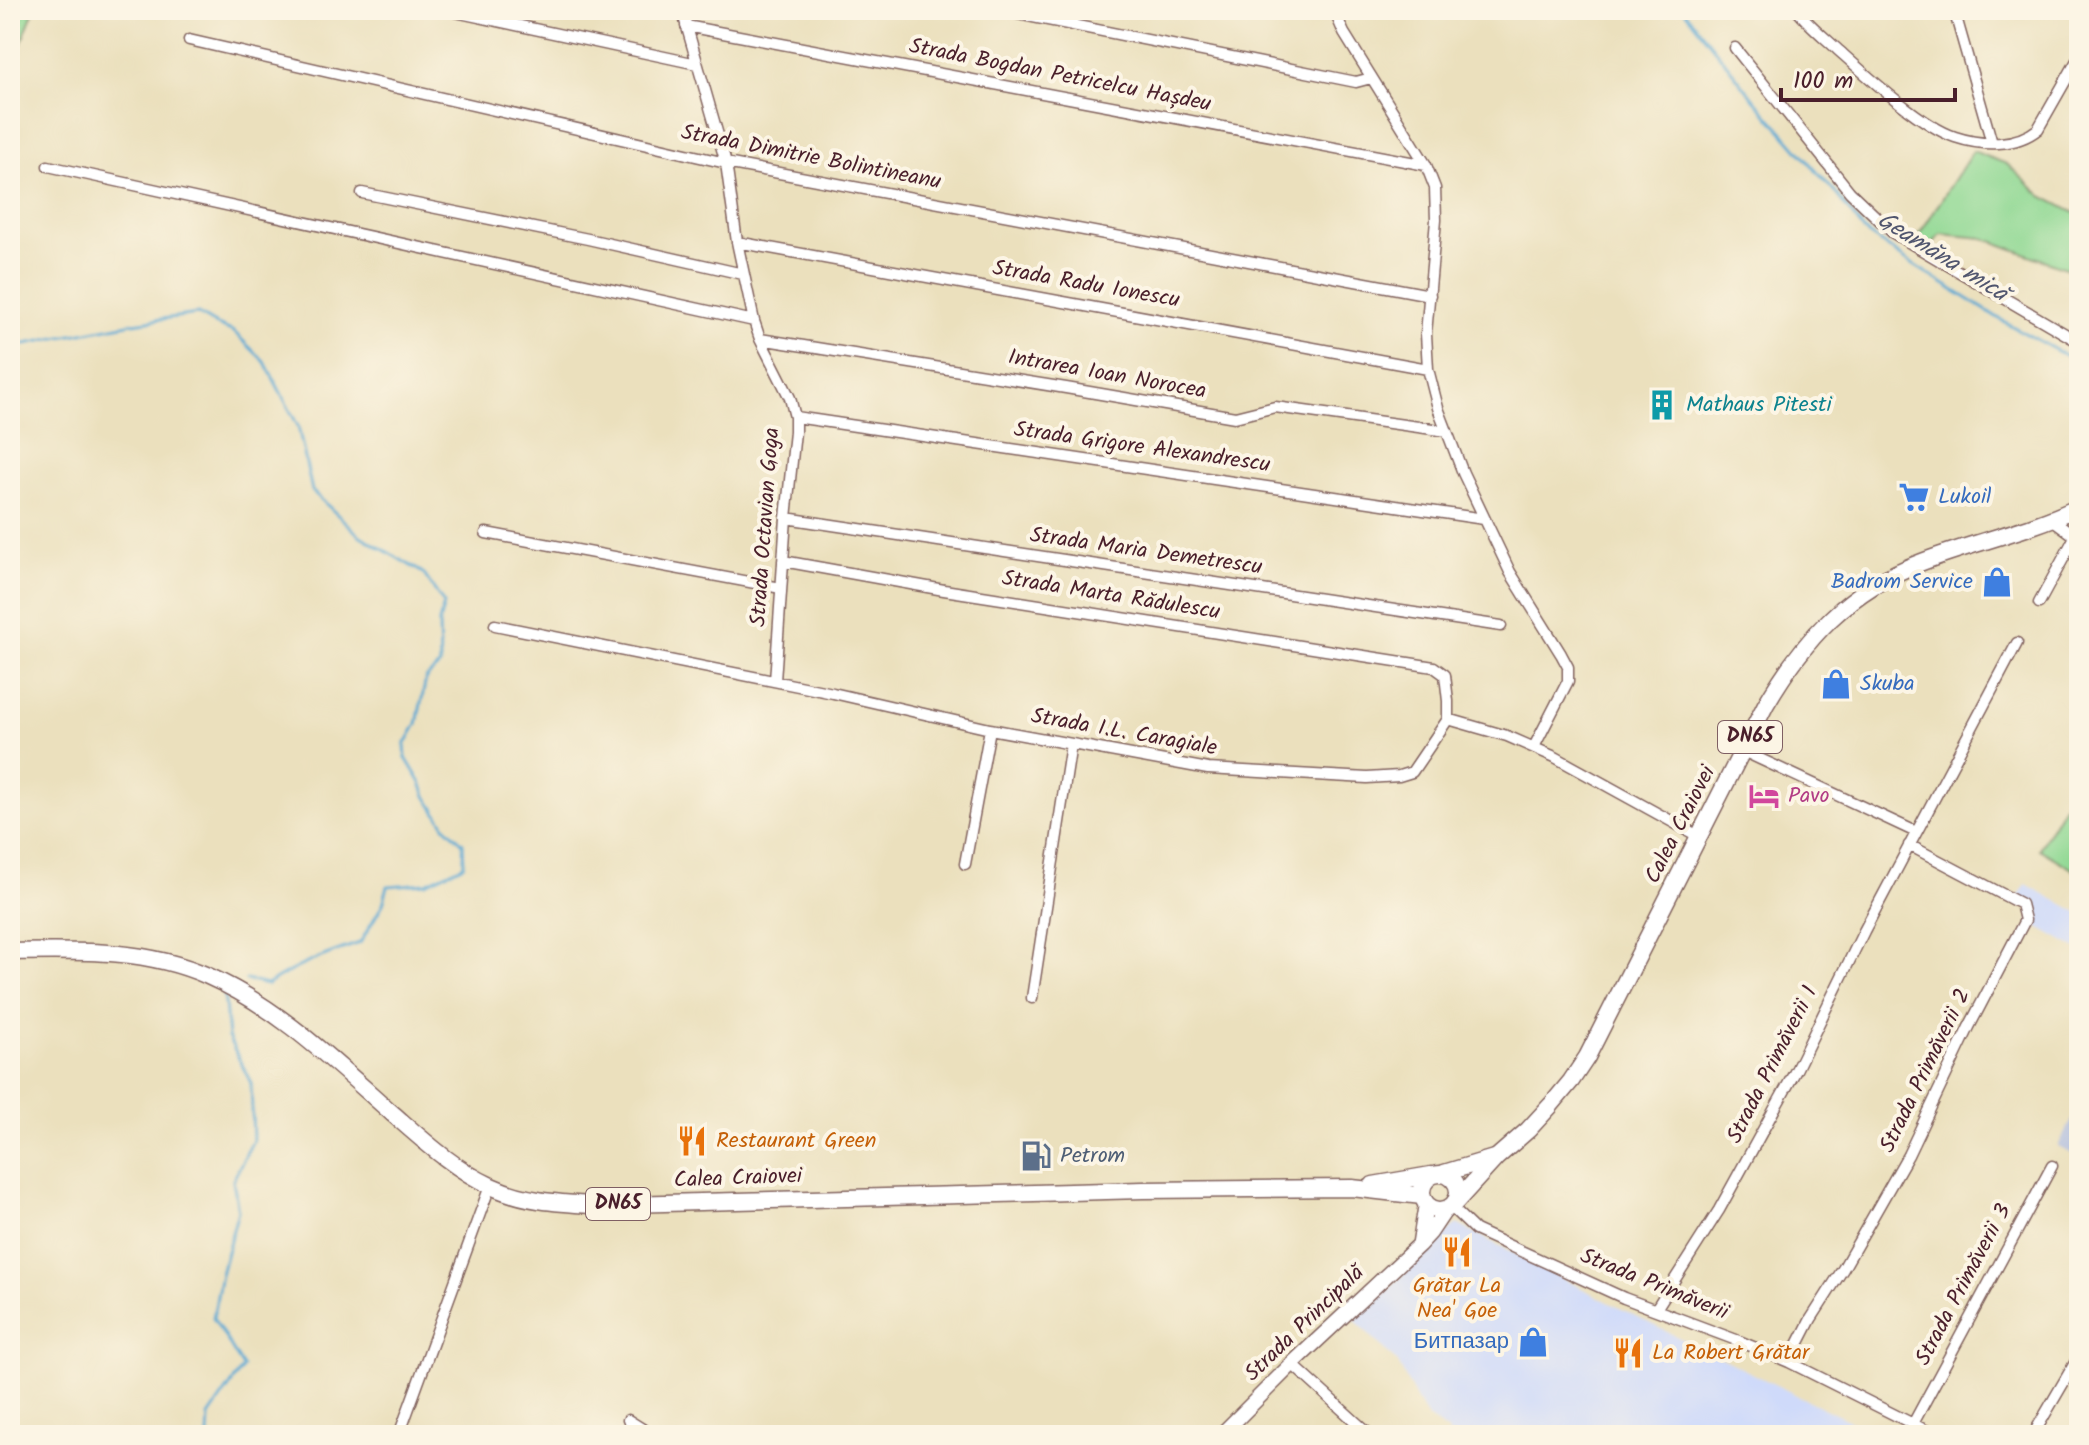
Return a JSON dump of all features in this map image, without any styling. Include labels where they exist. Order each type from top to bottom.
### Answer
[{"type":"main road","name":"Calea Craiovei","points":[[1450,1207],[1551,1105],[1587,1057],[1766,704],[1787,669],[1825,623],[1866,591],[1915,564],[2052,519],[2079,507]]},
{"type":"main road","name":"Calea Craiovei","points":[[10,952],[132,955],[169,962],[208,976],[283,1019],[445,1158],[490,1186],[543,1202],[592,1205],[1091,1190],[1352,1188],[1438,1174],[1496,1158]]},
{"type":"main road","points":[[1419,1245],[1426,1217],[1423,1184],[1438,1174],[1455,1180],[1459,1192],[1450,1207]]},
{"type":"main road","name":"Calea Craiovei","points":[[1352,1188],[1424,1200]]},
{"type":"main road","name":"DN65","points":[[1424,1200],[1432,1208],[1450,1207]]},
{"type":"main road","name":"Strada Principală","points":[[1221,1435],[1419,1245],[1450,1207]]},
{"type":"street","points":[[446,10],[697,64]]},
{"type":"street","name":"Strada Octavian Goga","points":[[682,10],[726,163],[737,242],[754,321],[790,398],[795,417],[775,681]]},
{"type":"street","points":[[998,10],[1356,82],[1371,78]]},
{"type":"street","points":[[1334,10],[1344,33],[1426,165],[1435,188],[1436,220],[1426,334],[1428,369],[1438,408],[1484,519],[1510,572],[1568,667],[1568,681],[1534,747]]},
{"type":"street","points":[[1797,10],[1854,64],[1934,127],[1954,137],[1992,143],[2029,137],[2038,129],[2079,57]]},
{"type":"street","points":[[1954,10],[1992,143]]},
{"type":"street","name":"Strada Bogdan Petricelcu Hașdeu","points":[[686,26],[1426,165]]},
{"type":"street","name":"Strada Dimitrie Bolintineanu","points":[[189,40],[726,163],[1430,295]]},
{"type":"street","points":[[1735,48],[1850,192],[1893,233],[2079,342]]},
{"type":"street","points":[[48,166],[754,321]]},
{"type":"street","points":[[362,193],[743,274]]},
{"type":"street","name":"Strada Radu Ionescu","points":[[737,242],[1428,369]]},
{"type":"street","name":"Intrarea Ioan Norocea","points":[[760,339],[1235,417],[1275,407],[1447,431]]},
{"type":"street","name":"Strada Grigore Alexandrescu","points":[[795,417],[1484,519]]},
{"type":"street","name":"Strada Maria Demetrescu","points":[[786,518],[1501,626]]},
{"type":"street","points":[[2039,603],[2077,538],[2052,519]]},
{"type":"street","points":[[486,533],[781,588]]},
{"type":"street","name":"Strada Marta Rădulescu","points":[[783,561],[944,590],[1434,667],[1445,675],[1448,719]]},
{"type":"street","name":"Strada I.L. Caragiale","points":[[495,625],[775,681],[990,729],[1208,769],[1367,778],[1399,776],[1412,772],[1448,719]]},
{"type":"street","name":"Strada Primăverii 1","points":[[1656,1309],[1746,1163],[1796,1070],[1837,982],[2017,643]]},
{"type":"street","points":[[1448,719],[1534,747],[1700,837]]},
{"type":"street","points":[[965,864],[990,729]]},
{"type":"street","points":[[1032,998],[1071,744]]},
{"type":"street","points":[[1743,751],[1916,832]]},
{"type":"street","name":"Strada Primăverii 2","points":[[1789,1362],[1908,1155],[1969,1027],[2025,920],[2021,904],[1909,845]]},
{"type":"street","name":"Strada Primăverii 3","points":[[1907,1435],[2052,1166]]},
{"type":"street","points":[[399,1435],[490,1186]]},
{"type":"street","name":"Strada Primăverii","points":[[1450,1207],[1475,1230],[1624,1298],[1789,1362],[1935,1435]]},
{"type":"street","points":[[2033,1435],[2079,1356]]},
{"type":"street","points":[[1292,1364],[1366,1434]]},
{"type":"street","points":[[628,1420],[652,1435]]},
{"type":"shaded area","points":[[2026,884],[2079,913],[2079,950],[2028,921],[2033,908],[2018,897]]},
{"type":"shaded area","points":[[2079,1106],[2079,1158],[2058,1146]]},
{"type":"shaded area","name":"Битпазар","points":[[1457,1224],[1645,1321],[1866,1429],[1864,1435],[1448,1435],[1449,1432],[1429,1419],[1398,1363],[1355,1320]]},
{"type":"green space","points":[[10,10],[34,10],[10,73]]},
{"type":"green space","points":[[1973,151],[2007,164],[2042,196],[2079,215],[2079,273],[1983,238],[1941,234],[1925,252],[1913,244]]},
{"type":"green space","points":[[2079,779],[2079,873],[2039,849]]},
{"type":"waterway","name":"Geamăna mică","points":[[1684,10],[1865,232],[2003,321],[2079,363]]},
{"type":"waterway","points":[[10,347],[198,314],[234,332],[265,362],[298,426],[312,491],[359,535],[423,573],[444,604],[439,622],[440,665],[426,678],[417,724],[405,745],[406,758],[426,796],[446,827],[463,843],[464,865],[426,883],[388,886],[383,904],[360,943],[312,961],[267,985],[246,980]]},
{"type":"waterway","points":[[208,1435],[209,1416],[243,1367],[213,1318],[238,1211],[233,1180],[253,1140],[251,1083],[228,1037],[224,992]]},
{"type":"place","name":"Mathaus Pitesti","points":[[1662,405]]},
{"type":"place","name":"Lukoil","points":[[1914,497]]},
{"type":"place","name":"Badrom Service","points":[[1997,582]]},
{"type":"place","name":"Skuba","points":[[1836,684]]},
{"type":"place","name":"Pavo","points":[[1764,796]]},
{"type":"place","name":"Restaurant Green","points":[[692,1141]]},
{"type":"place","name":"Petrom","points":[[1036,1156]]},
{"type":"place","name":"Grătar La Nea' Goe","points":[[1457,1252]]},
{"type":"place","name":"Битпазар","points":[[1533,1342]]},
{"type":"place","name":"La Robert Grătar","points":[[1628,1353]]}]
